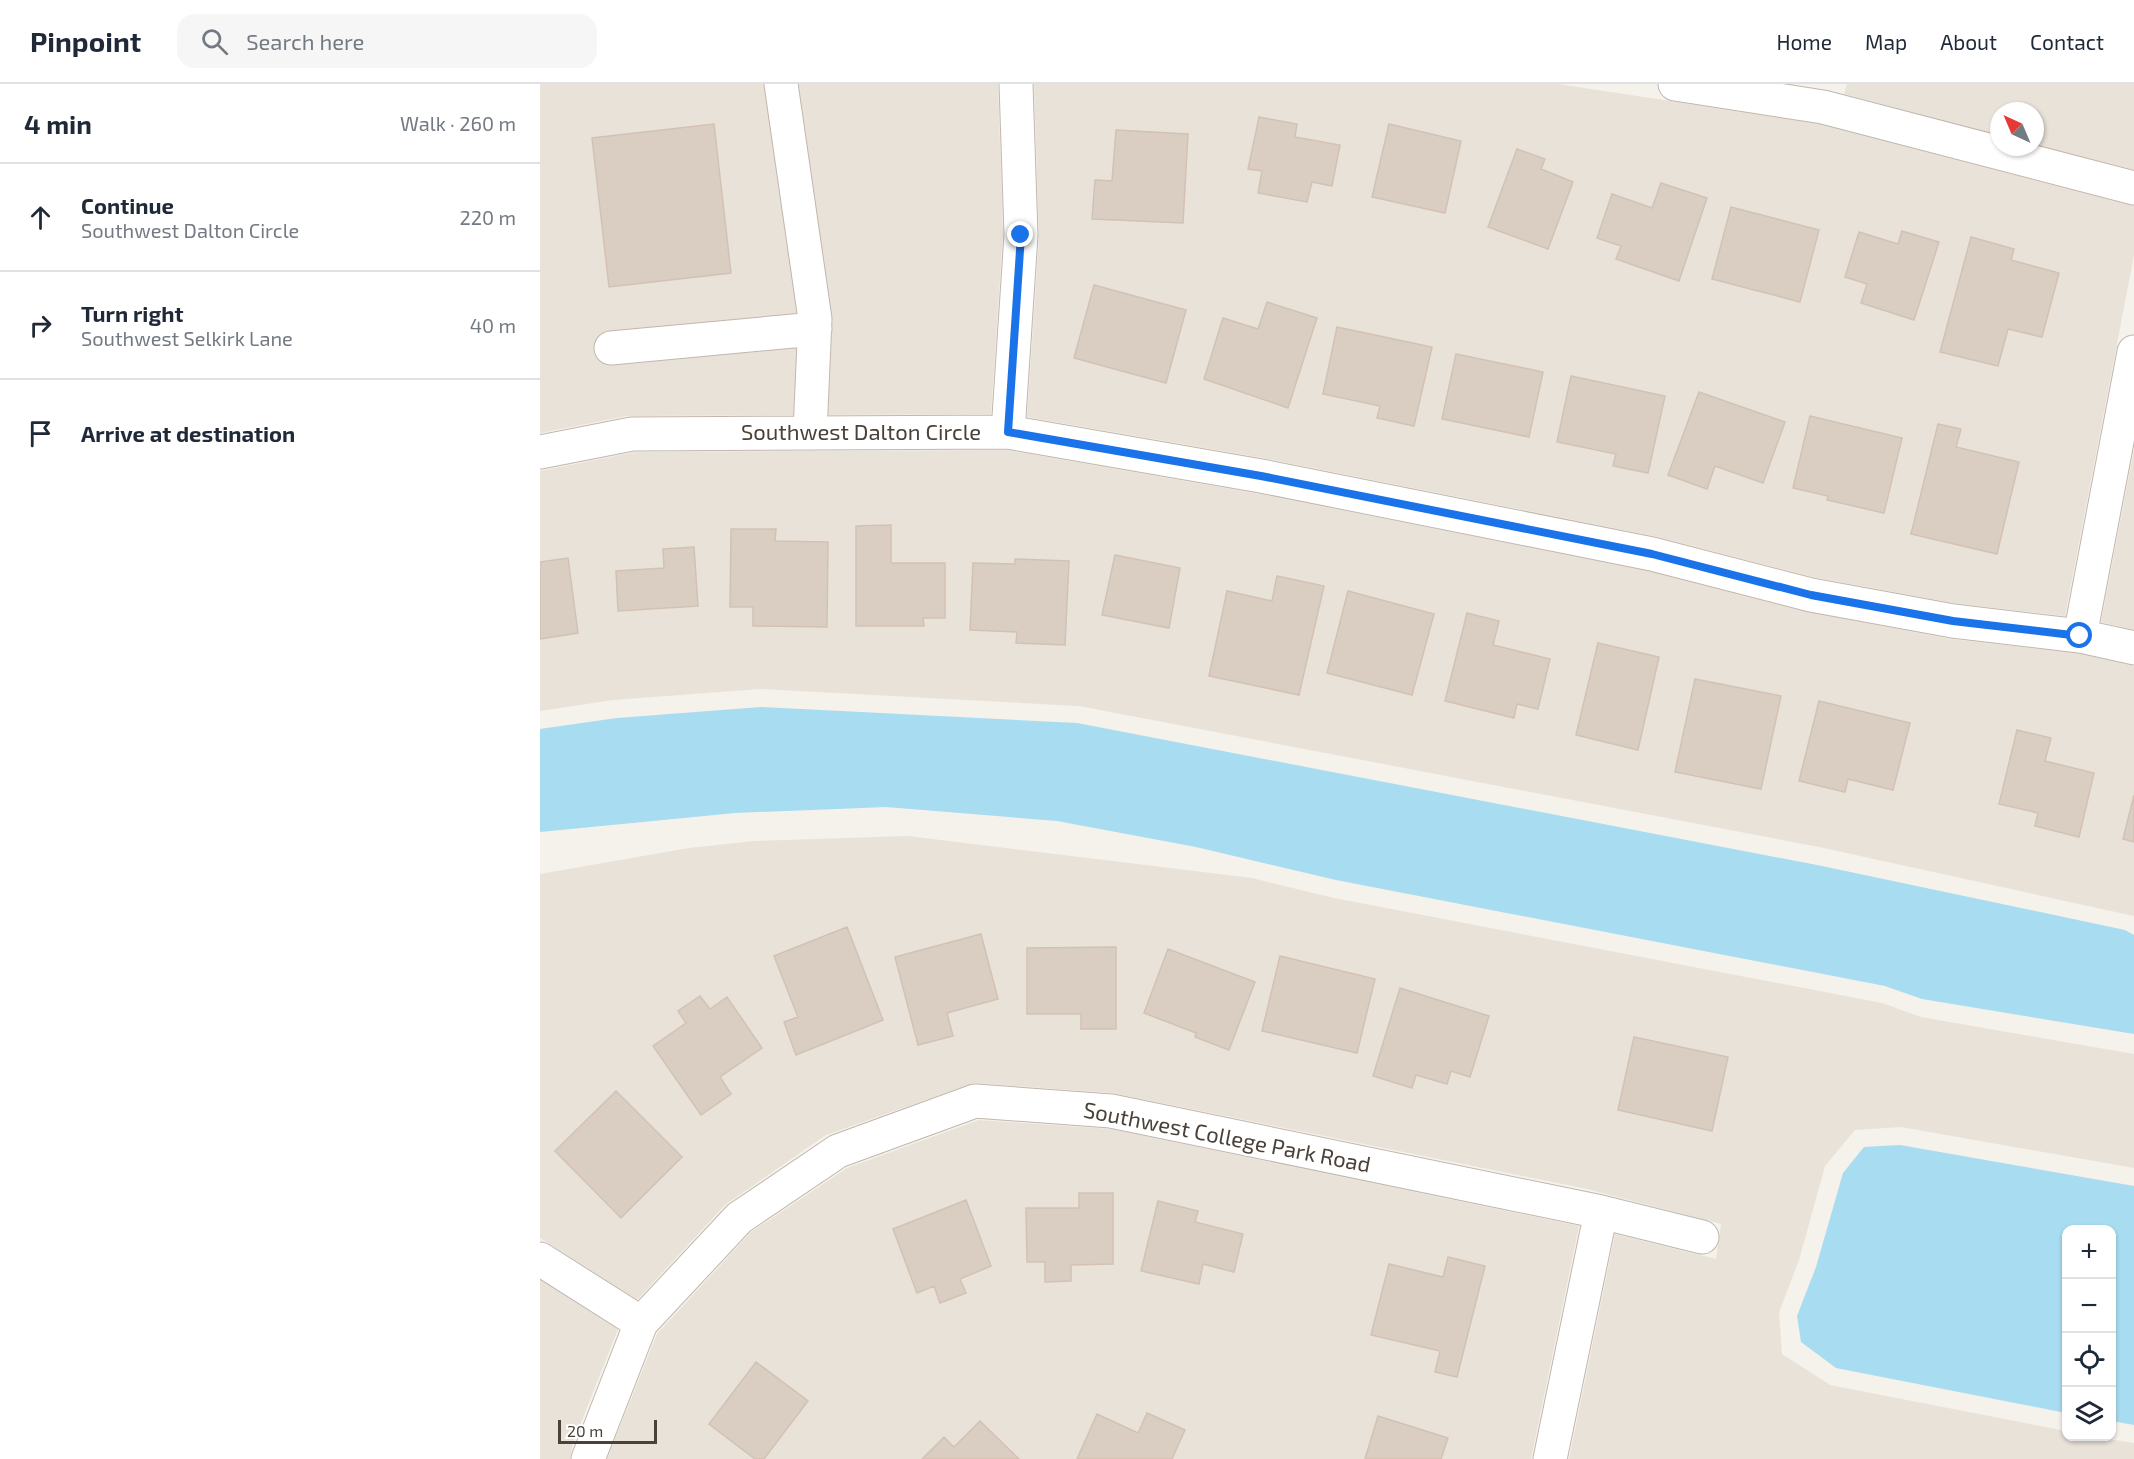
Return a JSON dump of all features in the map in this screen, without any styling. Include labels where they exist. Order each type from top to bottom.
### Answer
[{"type":"street","points":[[781,84],[815,330],[810,432]]},
{"type":"street","points":[[1008,432],[1021,235],[1016,84]]},
{"type":"street","points":[[1675,84],[1826,95],[2134,188]]},
{"type":"street","points":[[611,348],[815,330]]},
{"type":"street","points":[[2080,636],[2134,352]]},
{"type":"street","name":"Southwest Dalton Circle","points":[[540,452],[632,434],[1008,432],[1261,476],[1641,552],[1811,595],[1953,621],[2080,636],[2134,648]]},
{"type":"street","name":"Southwest College Park Road","points":[[588,1459],[641,1323],[739,1218],[838,1151],[975,1101],[1111,1111],[1601,1212],[1702,1238]]},
{"type":"street","points":[[1550,1459],[1601,1212]]},
{"type":"street","points":[[540,1258],[641,1323]]},
{"type":"shaded area","points":[[540,84],[998,84],[1003,233],[991,414],[627,416],[540,433]]},
{"type":"shaded area","points":[[1034,84],[1558,84],[1821,124],[2134,206],[2134,255],[2065,616],[1953,603],[1813,577],[1654,536],[1263,458],[1027,417],[1039,238]]},
{"type":"shaded area","points":[[1847,84],[2134,84],[2134,170],[2044,146],[2044,102],[1990,102],[1990,133],[1844,94]]},
{"type":"shaded area","points":[[2134,449],[2134,630],[2101,622]]},
{"type":"shaded area","points":[[1008,450],[1260,494],[1650,571],[1810,612],[1951,639],[2078,653],[2134,666],[2134,916],[1819,847],[1079,706],[760,689],[613,700],[540,711],[540,471],[636,452]]},
{"type":"shaded area","points":[[908,836],[1252,878],[1334,898],[1882,1003],[1921,1017],[2134,1054],[2134,1168],[1901,1127],[1855,1130],[1825,1166],[1799,1260],[1779,1312],[1782,1354],[1830,1385],[2062,1430],[2062,1441],[2116,1440],[2134,1443],[2134,1459],[1569,1459],[1615,1234],[1716,1259],[1721,1224],[1587,1189],[1112,1093],[974,1083],[826,1135],[725,1205],[637,1300],[540,1238],[540,874],[689,848],[754,841]]},
{"type":"shaded area","points":[[979,1120],[1111,1129],[1579,1226],[1531,1459],[607,1459],[657,1334],[751,1232],[847,1168]]},
{"type":"shaded area","points":[[540,1279],[618,1329],[573,1443],[570,1459],[540,1459]]},
{"type":"water","points":[[761,707],[1077,723],[1817,865],[2125,930],[2134,935],[2134,1034],[1922,999],[1885,986],[1336,880],[1196,847],[1057,821],[886,807],[735,813],[540,832],[540,729],[617,718]]},
{"type":"water","points":[[1900,1145],[2134,1186],[2134,1425],[2116,1422],[2116,1225],[2062,1225],[2062,1412],[1836,1368],[1801,1342],[1797,1316],[1816,1267],[1843,1173],[1864,1147]]},
{"type":"building","points":[[1259,117],[1297,124],[1295,137],[1340,145],[1332,186],[1312,182],[1307,202],[1258,193],[1262,171],[1248,169]]},
{"type":"building","points":[[714,124],[731,273],[609,287],[592,138]]},
{"type":"building","points":[[1389,124],[1461,141],[1445,213],[1372,197]]},
{"type":"building","points":[[1116,130],[1188,134],[1183,223],[1092,219],[1095,180],[1112,181]]},
{"type":"building","points":[[1517,149],[1545,159],[1541,169],[1573,182],[1548,249],[1488,227]]},
{"type":"building","points":[[1661,183],[1707,198],[1679,281],[1616,259],[1621,246],[1597,238],[1612,194],[1652,208]]},
{"type":"building","points":[[1731,207],[1819,230],[1800,302],[1712,279]]},
{"type":"building","points":[[1902,231],[1939,242],[1914,320],[1861,303],[1867,284],[1845,277],[1859,232],[1898,244]]},
{"type":"building","points":[[1971,237],[2014,249],[2011,260],[2059,273],[2042,337],[2008,329],[1998,366],[1940,352]]},
{"type":"building","points":[[1094,285],[1186,310],[1166,383],[1074,358]]},
{"type":"building","points":[[1267,302],[1317,318],[1288,408],[1204,379],[1223,318],[1258,329]]},
{"type":"building","points":[[1337,327],[1432,347],[1414,426],[1377,418],[1380,406],[1323,394]]},
{"type":"building","points":[[1456,354],[1543,372],[1529,437],[1442,419]]},
{"type":"building","points":[[1571,376],[1665,396],[1648,473],[1613,466],[1616,454],[1557,442]]},
{"type":"building","points":[[1699,392],[1785,422],[1763,483],[1715,466],[1707,489],[1668,475]]},
{"type":"building","points":[[1810,416],[1902,438],[1884,513],[1827,500],[1828,496],[1793,488]]},
{"type":"building","points":[[1938,424],[1961,429],[1956,447],[2019,462],[1997,554],[1911,534]]},
{"type":"building","points":[[891,525],[891,563],[945,563],[945,618],[923,618],[924,626],[856,626],[856,526]]},
{"type":"building","points":[[731,529],[776,529],[775,541],[828,542],[827,627],[753,626],[753,607],[730,607]]},
{"type":"building","points":[[694,547],[698,606],[618,611],[616,571],[664,568],[663,549]]},
{"type":"building","points":[[1115,555],[1180,568],[1169,628],[1102,615]]},
{"type":"building","points":[[568,558],[578,633],[540,639],[540,562]]},
{"type":"building","points":[[1015,559],[1069,561],[1065,645],[1016,643],[1017,632],[970,630],[973,563],[1015,564]]},
{"type":"building","points":[[1277,576],[1324,586],[1299,695],[1209,676],[1227,591],[1272,601]]},
{"type":"building","points":[[1348,591],[1434,614],[1412,695],[1327,673]]},
{"type":"building","points":[[1467,613],[1499,621],[1493,645],[1550,659],[1538,709],[1517,704],[1514,718],[1445,701]]},
{"type":"building","points":[[1598,643],[1659,657],[1638,750],[1576,735]]},
{"type":"building","points":[[1695,679],[1781,696],[1761,789],[1675,772]]},
{"type":"building","points":[[1819,701],[1910,723],[1893,790],[1848,779],[1845,792],[1799,781]]},
{"type":"building","points":[[2017,730],[2051,738],[2045,761],[2094,773],[2079,837],[2035,826],[2038,813],[1999,804]]},
{"type":"building","points":[[2134,795],[2134,842],[2123,839]]},
{"type":"building","points":[[847,927],[883,1020],[796,1055],[784,1022],[798,1017],[774,956]]},
{"type":"building","points":[[981,934],[998,999],[947,1013],[953,1036],[918,1045],[895,957]]},
{"type":"building","points":[[1116,947],[1116,1029],[1081,1029],[1081,1014],[1027,1014],[1027,948]]},
{"type":"building","points":[[1168,949],[1255,982],[1229,1050],[1195,1037],[1196,1033],[1144,1013]]},
{"type":"building","points":[[1280,956],[1375,979],[1357,1053],[1262,1031]]},
{"type":"building","points":[[1400,988],[1489,1016],[1470,1077],[1451,1071],[1447,1084],[1416,1075],[1412,1088],[1373,1076]]},
{"type":"building","points":[[700,996],[710,1009],[727,997],[762,1048],[720,1077],[731,1094],[701,1115],[653,1046],[686,1023],[678,1011]]},
{"type":"building","points":[[1634,1037],[1728,1057],[1712,1131],[1618,1110]]},
{"type":"building","points":[[616,1091],[682,1157],[621,1218],[555,1151]]},
{"type":"building","points":[[1079,1193],[1113,1193],[1113,1264],[1071,1265],[1071,1281],[1045,1282],[1045,1262],[1027,1262],[1026,1208],[1079,1208]]},
{"type":"building","points":[[966,1200],[991,1266],[960,1279],[966,1293],[940,1303],[934,1286],[917,1293],[893,1229]]},
{"type":"building","points":[[1158,1201],[1198,1211],[1195,1222],[1243,1234],[1234,1272],[1203,1264],[1199,1284],[1141,1271]]},
{"type":"building","points":[[1448,1257],[1485,1266],[1457,1377],[1435,1372],[1440,1351],[1371,1335],[1389,1264],[1443,1277]]},
{"type":"building","points":[[756,1362],[808,1401],[764,1459],[755,1459],[709,1424]]},
{"type":"building","points":[[1147,1413],[1185,1430],[1172,1459],[1077,1459],[1097,1414],[1138,1433]]},
{"type":"building","points":[[1378,1416],[1448,1438],[1441,1459],[1365,1459]]},
{"type":"building","points":[[980,1421],[1019,1459],[922,1459],[944,1437],[954,1447]]},
{"type":"route","points":[[1021,235],[1008,432],[1261,476],[1652,554],[1811,595],[1953,621],[2080,636]]}]
